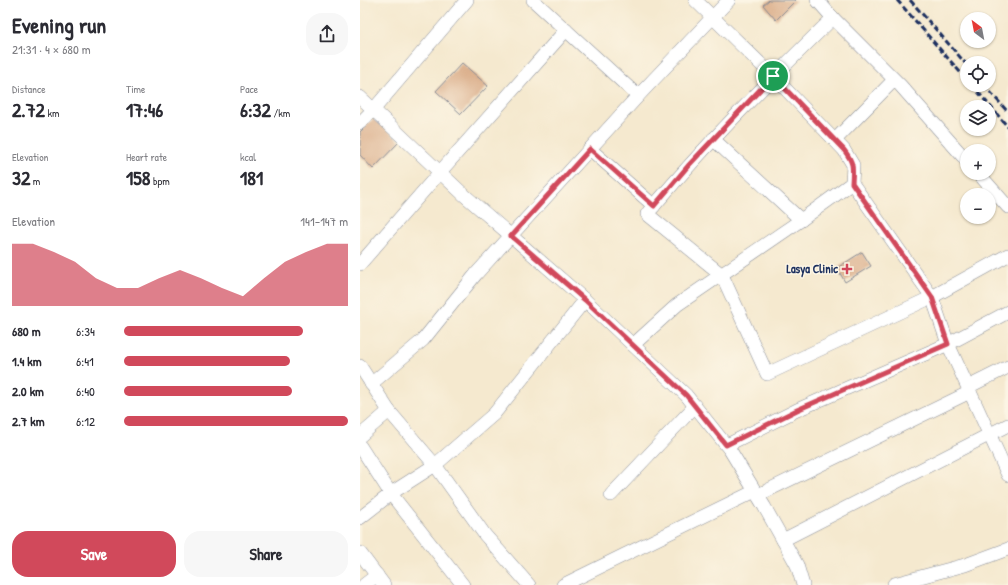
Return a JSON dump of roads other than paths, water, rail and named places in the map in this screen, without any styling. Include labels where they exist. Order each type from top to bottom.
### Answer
[{"type":"street","points":[[360,123],[374,109],[467,0]]},
{"type":"street","points":[[533,0],[638,96]]},
{"type":"street","points":[[695,0],[773,76],[844,150],[853,165],[852,183],[932,297],[948,344],[1008,475]]},
{"type":"street","points":[[371,384],[423,340],[476,274],[638,96],[729,0]]},
{"type":"street","points":[[817,0],[832,18],[894,80],[960,153]]},
{"type":"street","points":[[832,18],[773,76],[713,139],[647,214],[722,275],[767,374],[932,297],[1008,255]]},
{"type":"street","points":[[360,264],[566,30]]},
{"type":"street","points":[[835,140],[894,80]]},
{"type":"street","points":[[360,97],[440,172],[585,300],[686,395],[726,445],[757,493],[797,565],[803,585]]},
{"type":"street","points":[[713,139],[801,220]]},
{"type":"street","points":[[590,149],[654,206]]},
{"type":"street","points":[[984,180],[1008,207]]},
{"type":"street","points":[[633,345],[677,305],[852,183]]},
{"type":"street","points":[[360,518],[391,494],[435,465],[494,414],[585,300]]},
{"type":"street","points":[[726,445],[797,410],[948,344],[1008,312]]},
{"type":"street","points":[[360,366],[389,411],[435,465],[485,535],[529,585]]},
{"type":"street","points":[[563,585],[757,493],[969,389],[1008,367]]},
{"type":"street","points":[[611,495],[695,406]]},
{"type":"street","points":[[360,436],[389,411]]},
{"type":"street","points":[[783,540],[1008,425]]},
{"type":"street","points":[[360,447],[391,494],[462,585]]},
{"type":"street","points":[[894,584],[965,565],[1008,549]]},
{"type":"street","points":[[360,553],[380,580],[364,585]]},
{"type":"railway","points":[[897,0],[960,72]]},
{"type":"railway","points":[[910,0],[960,57]]},
{"type":"railway","points":[[978,92],[1008,127]]},
{"type":"railway","points":[[990,92],[1008,112]]},
{"type":"place","name":"Lasya Clinic","points":[[847,269]]}]
